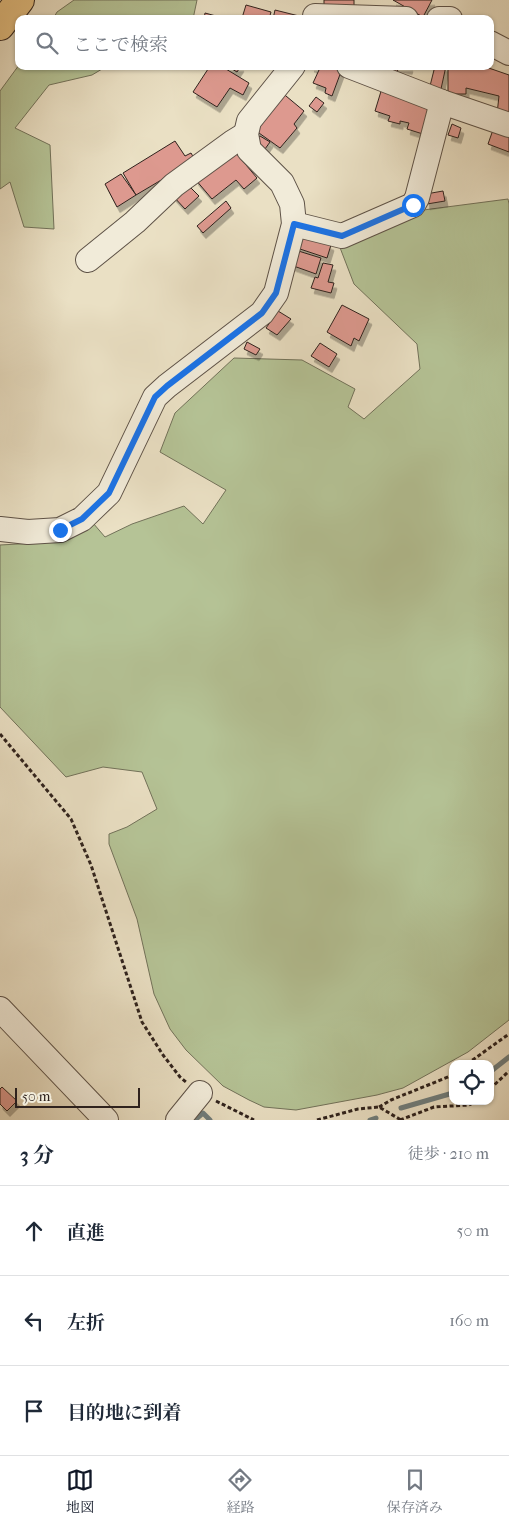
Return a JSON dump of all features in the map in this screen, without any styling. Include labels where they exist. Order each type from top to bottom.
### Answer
[{"type":"main road","points":[[0,26],[20,0]]},
{"type":"street","points":[[315,12],[354,15]]},
{"type":"street","points":[[494,45],[509,53]]},
{"type":"street","points":[[0,528],[28,532],[60,530],[82,519],[109,493],[155,397],[262,313],[276,293],[294,224],[292,204],[282,183],[249,150],[246,134],[249,121],[291,70]]},
{"type":"street","points":[[359,70],[442,102],[509,125]]},
{"type":"street","points":[[294,224],[342,236],[413,205],[417,198],[442,102]]},
{"type":"street","points":[[88,260],[135,222],[174,185],[232,142],[246,134]]},
{"type":"street","points":[[0,1009],[106,1120]]},
{"type":"street","points":[[178,1120],[200,1093]]},
{"type":"path","points":[[0,734],[71,819],[97,882],[142,1022],[163,1055],[180,1077],[200,1093],[254,1120]]},
{"type":"path","points":[[473,1060],[509,1034]]},
{"type":"path","points":[[494,1085],[509,1071]]},
{"type":"path","points":[[317,1120],[358,1109],[379,1107],[391,1100],[449,1077]]},
{"type":"path","points":[[379,1107],[400,1120],[434,1107],[469,1105]]},
{"type":"green space","points":[[74,0],[197,0],[194,15],[55,15]]},
{"type":"green space","points":[[15,70],[100,70],[92,75],[49,85],[15,128],[50,145],[54,229],[24,227],[10,182],[0,189],[0,91]]},
{"type":"green space","points":[[508,199],[509,204],[509,1020],[468,1052],[454,1060],[449,1060],[449,1063],[403,1088],[377,1095],[296,1110],[264,1107],[223,1086],[186,1050],[170,1029],[154,994],[137,919],[109,844],[109,834],[127,827],[157,809],[142,772],[103,767],[66,777],[0,707],[0,545],[36,543],[93,523],[105,537],[132,524],[184,506],[203,524],[226,490],[160,452],[175,413],[234,358],[302,360],[355,389],[348,407],[364,419],[420,369],[417,344],[354,284],[339,245],[408,212]]},
{"type":"building","points":[[324,0],[354,0],[354,11],[324,10]]},
{"type":"building","points":[[393,0],[432,0],[424,15],[419,15]]},
{"type":"building","points":[[246,5],[271,12],[270,15],[243,15]]},
{"type":"building","points":[[275,10],[295,15],[274,15]]},
{"type":"building","points":[[207,70],[228,70],[249,83],[243,95],[230,88],[217,107],[193,92]]},
{"type":"building","points":[[319,70],[342,70],[332,96],[325,93],[326,88],[313,83]]},
{"type":"building","points":[[434,70],[445,70],[441,89],[430,86]]},
{"type":"building","points":[[448,70],[494,70],[509,75],[509,114],[497,114],[499,96],[466,88],[466,94],[448,94]]},
{"type":"building","points":[[382,88],[435,104],[426,135],[407,129],[409,123],[400,121],[400,124],[388,121],[390,116],[375,111]]},
{"type":"building","points":[[280,91],[304,111],[294,124],[297,128],[280,148],[252,128]]},
{"type":"building","points":[[316,97],[324,103],[317,112],[309,106]]},
{"type":"building","points":[[452,124],[461,128],[458,138],[448,135]]},
{"type":"building","points":[[494,127],[509,133],[509,152],[488,144]]},
{"type":"building","points":[[260,136],[270,142],[265,149],[255,140]]},
{"type":"building","points":[[175,141],[185,156],[191,153],[195,160],[136,195],[123,173]]},
{"type":"building","points":[[231,147],[257,178],[244,189],[236,180],[212,199],[195,179]]},
{"type":"building","points":[[121,174],[136,195],[117,207],[105,184]]},
{"type":"building","points":[[186,183],[199,196],[185,209],[173,196]]},
{"type":"building","points":[[443,191],[445,201],[427,204],[426,194]]},
{"type":"building","points":[[226,201],[231,208],[203,233],[197,226]]},
{"type":"building","points":[[296,231],[331,245],[327,258],[291,246]]},
{"type":"building","points":[[292,249],[321,258],[316,274],[288,264]]},
{"type":"building","points":[[323,263],[333,265],[328,282],[334,283],[331,293],[311,288],[315,277],[318,278]]},
{"type":"building","points":[[342,305],[369,319],[359,341],[354,338],[351,346],[327,332]]},
{"type":"building","points":[[278,311],[291,319],[277,335],[266,328]]},
{"type":"building","points":[[247,342],[260,349],[256,355],[244,349]]},
{"type":"building","points":[[320,343],[337,354],[329,367],[311,356]]},
{"type":"building","points":[[2,1087],[17,1101],[7,1111],[0,1104],[0,1089]]},
{"type":"waterway","points":[[494,1069],[509,1057]]},
{"type":"waterway","points":[[401,1108],[449,1094]]},
{"type":"waterway","points":[[195,1120],[203,1113],[210,1120]]},
{"type":"waterway","points":[[370,1120],[376,1118]]},
{"type":"route","points":[[60,530],[82,519],[109,493],[155,397],[262,313],[276,293],[294,224],[342,236],[413,205]]}]
